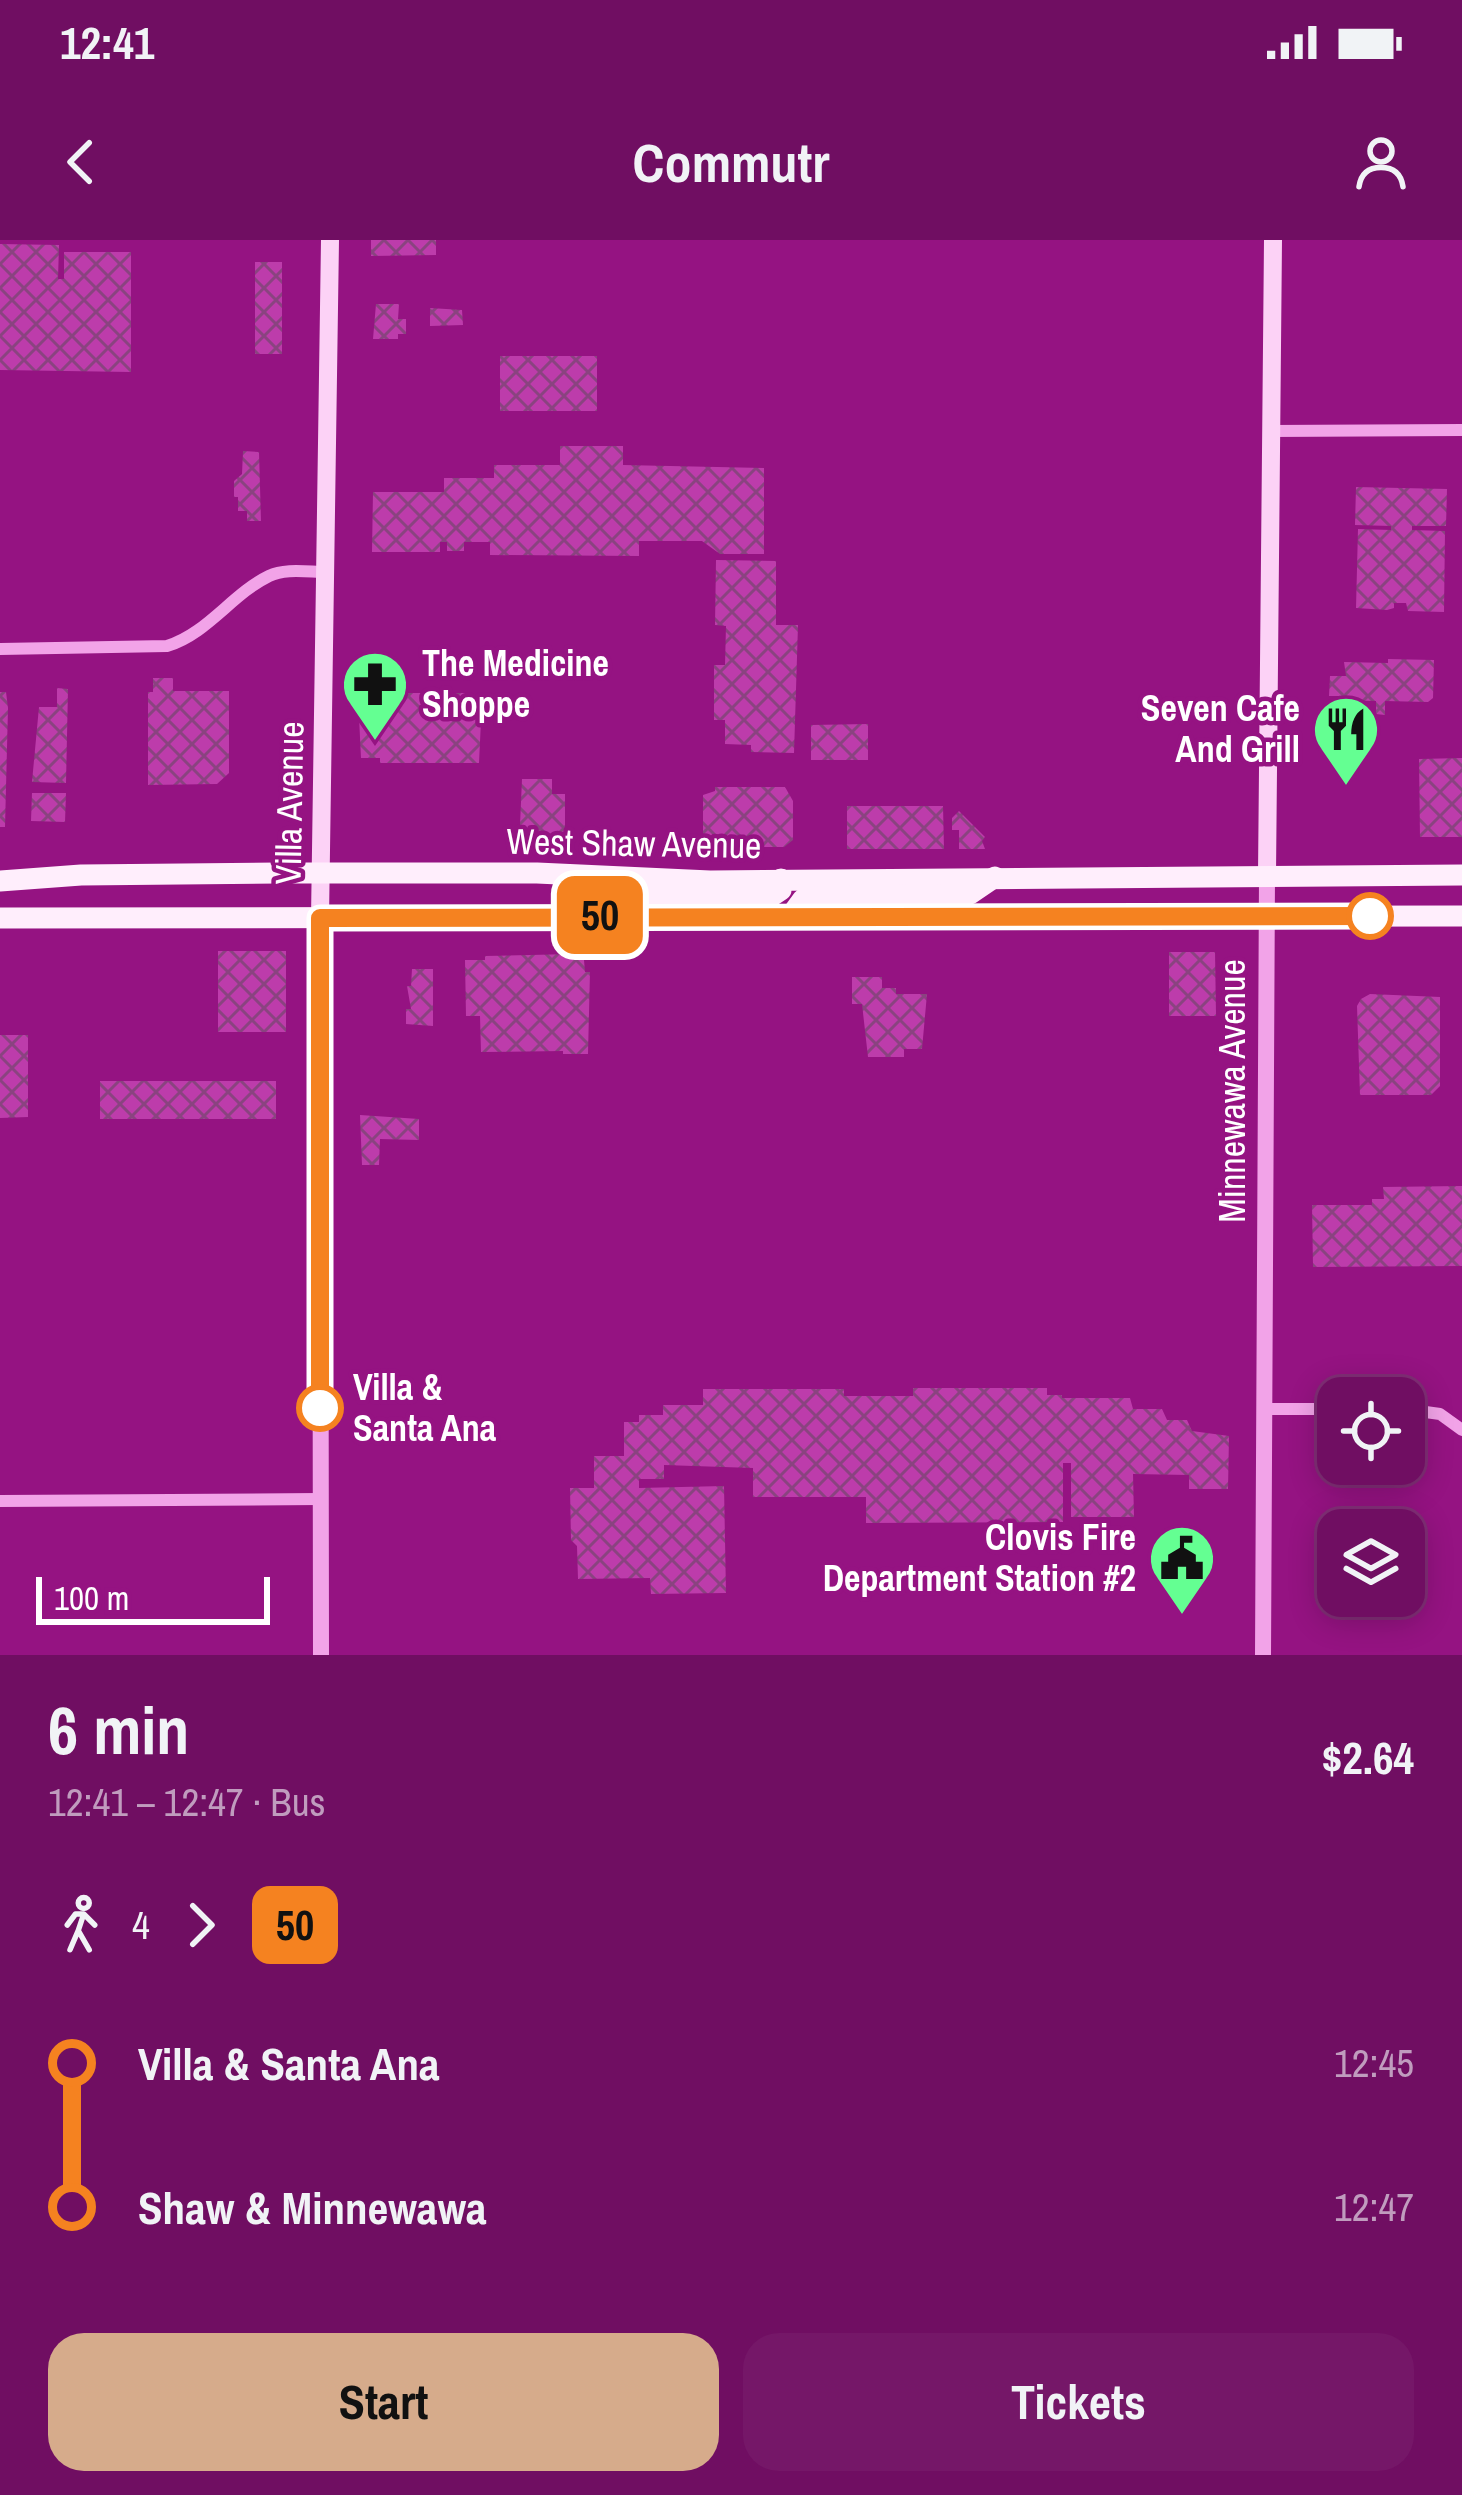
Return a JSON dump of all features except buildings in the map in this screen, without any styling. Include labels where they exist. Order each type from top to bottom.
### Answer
[{"type":"main road","name":"Villa Avenue","points":[[320,918],[330,240]]},
{"type":"main road","name":"Minnewawa Avenue","points":[[1267,875],[1273,240]]},
{"type":"main road","name":"West Shaw Avenue","points":[[0,880],[81,875],[537,873],[674,880],[1462,875]]},
{"type":"main road","points":[[793,914],[803,899],[812,897],[970,894],[995,877]]},
{"type":"main road","points":[[614,915],[635,898],[769,898],[781,890],[782,879]]},
{"type":"main road","name":"West Shaw Avenue","points":[[0,918],[1462,916]]},
{"type":"street","points":[[1270,431],[1462,430]]},
{"type":"street","points":[[0,649],[167,646],[184,640],[268,577],[326,572]]},
{"type":"street","name":"Minnewawa Avenue","points":[[1263,1655],[1267,875]]},
{"type":"street","name":"Villa Avenue","points":[[320,918],[321,1655]]},
{"type":"street","points":[[1263,1409],[1317,1409]]},
{"type":"street","points":[[1425,1412],[1440,1414],[1462,1430]]},
{"type":"street","points":[[0,1501],[320,1499]]},
{"type":"bus line","name":"50","points":[[320,1408],[320,918],[1370,916]]},
{"type":"place","name":"The Medicine Shoppe","points":[[375,743]]},
{"type":"place","name":"Seven Cafe And Grill","points":[[1346,788]]},
{"type":"place","name":"Villa & Santa Ana","points":[[320,1408]]},
{"type":"place","name":"Clovis Fire Department Station #2","points":[[1182,1617]]}]
